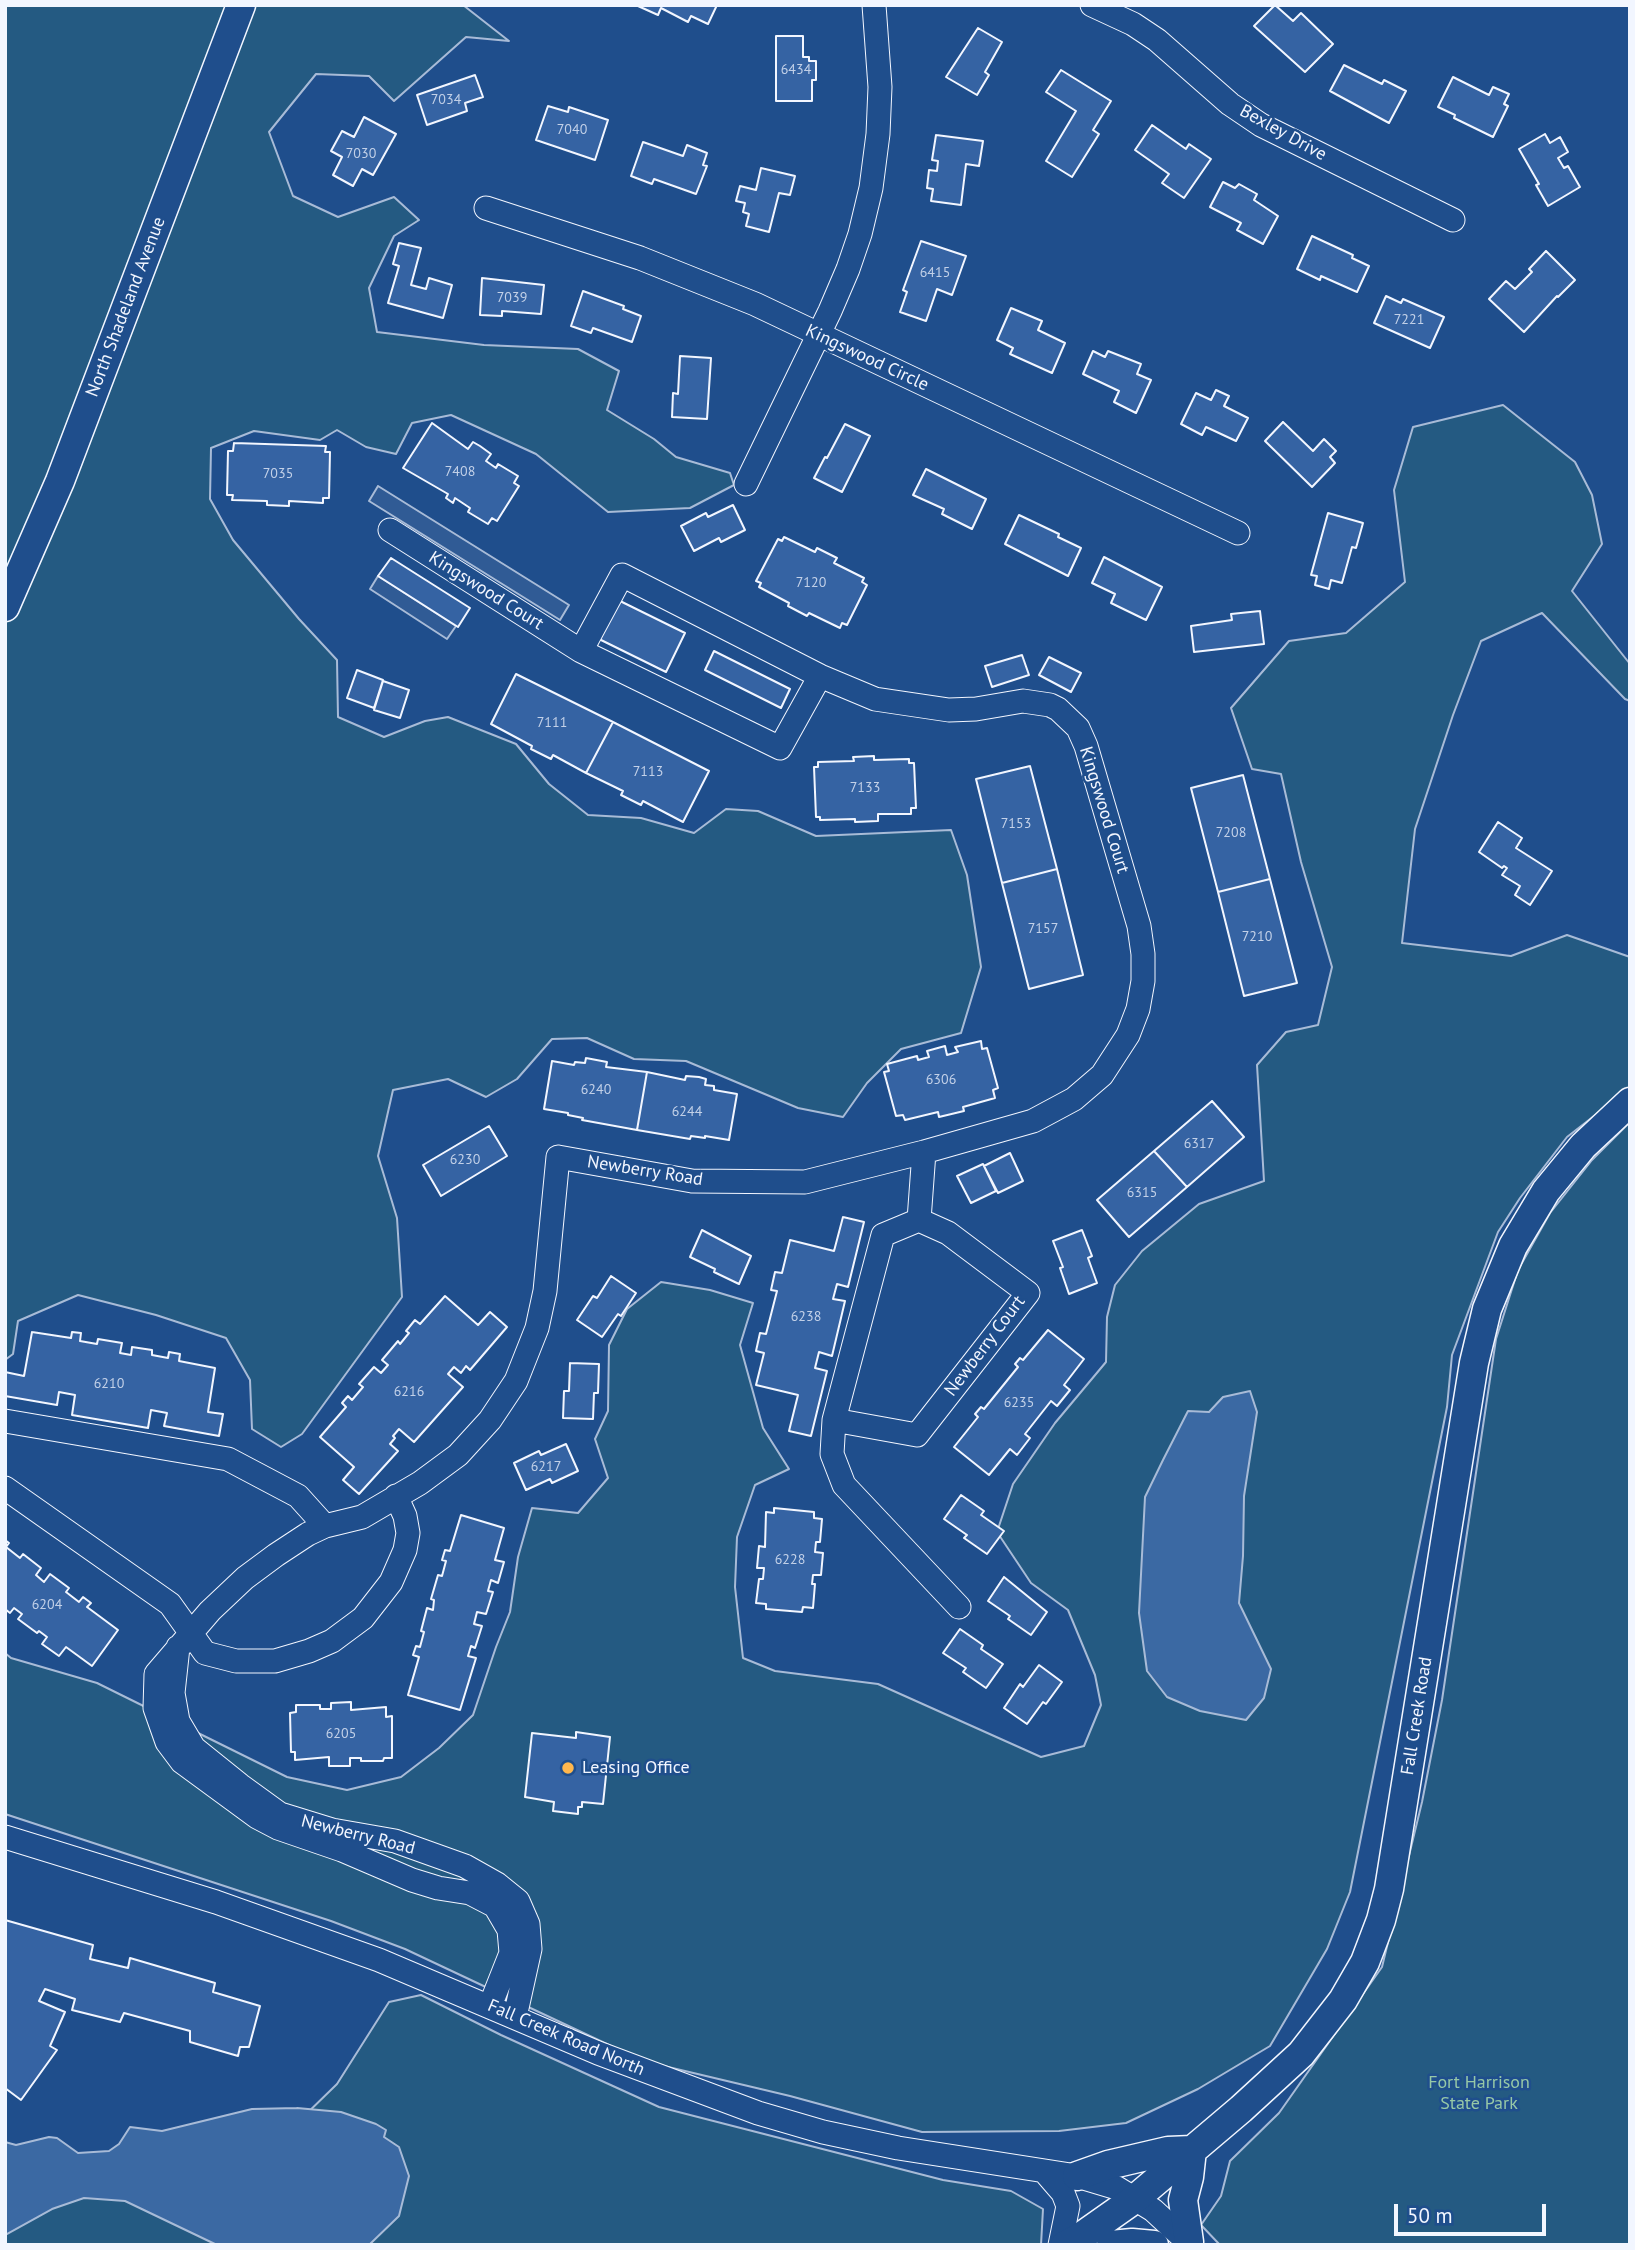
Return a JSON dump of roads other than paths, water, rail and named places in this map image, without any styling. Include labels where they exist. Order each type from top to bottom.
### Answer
[{"type":"main road","name":"North Shadeland Avenue","points":[[5,607],[55,492],[241,5]]},
{"type":"main road","name":"Fall Creek Road","points":[[1075,2243],[1136,2198],[1301,2054],[1343,2000],[1371,1947],[1389,1889],[1474,1363],[1487,1309],[1513,1246],[1546,1191],[1583,1146],[1630,1102]]},
{"type":"main road","points":[[1077,2176],[1108,2165],[1168,2151],[1192,2150],[1183,2200],[1190,2244]]},
{"type":"main road","points":[[1111,2245],[1154,2245]]},
{"type":"street","points":[[746,484],[848,269],[871,188],[878,134],[880,87],[874,5]]},
{"type":"street","name":"Bexley Drive","points":[[1092,5],[1133,24],[1157,40],[1230,104],[1261,125],[1453,220]]},
{"type":"street","name":"Kingswood Circle","points":[[486,208],[685,274],[819,334],[1238,533]]},
{"type":"street","name":"Kingswood Court","points":[[390,530],[582,651],[780,748],[820,676]]},
{"type":"street","name":"Kingswood Court","points":[[582,651],[622,575],[820,676],[875,699],[930,709],[976,709],[1023,701],[1050,705],[1066,715],[1078,728],[1086,746],[1141,936],[1144,963],[1142,991],[1128,1035]]},
{"type":"street","name":"Newberry Road","points":[[490,2006],[511,1953],[509,1930],[495,1906],[471,1893],[438,1888],[412,1880],[342,1850],[278,1828],[257,1817],[182,1762],[167,1742],[155,1708],[156,1674],[245,1578],[276,1555],[325,1526],[362,1517],[436,1472],[465,1448],[501,1405],[524,1364],[537,1328],[545,1291],[558,1157],[692,1181],[805,1182],[1033,1121],[1059,1109],[1096,1082],[1119,1052],[1128,1035]]},
{"type":"street","points":[[924,1152],[919,1220],[883,1235],[834,1420],[832,1454],[844,1485],[959,1607]]},
{"type":"street","name":"Newberry Court","points":[[834,1420],[918,1435],[1028,1293],[948,1233],[919,1220]]},
{"type":"street","points":[[5,1421],[228,1460],[298,1496],[325,1526]]},
{"type":"street","points":[[5,1488],[170,1604],[185,1640],[205,1653],[236,1661],[275,1661],[309,1651],[344,1633],[363,1618],[378,1601],[399,1568],[405,1550],[408,1533],[405,1516],[396,1496]]},
{"type":"street","name":"Newberry Road","points":[[185,1640],[173,1693],[178,1721],[194,1748],[280,1814],[332,1830],[395,1841],[465,1866],[497,1884],[518,1901],[528,1924],[530,1949],[515,2017]]},
{"type":"street","name":"Fall Creek Road North","points":[[5,1837],[241,1911],[379,1960],[682,2086],[793,2124],[898,2148],[1077,2176],[1117,2188],[1136,2198],[1190,2244]]},
{"type":"street","points":[[1044,2171],[1063,2193],[1075,2243]]},
{"type":"place","name":"Leasing Office","points":[[568,1768]]},
{"type":"park label","name":"Fort Harrison State Park","points":[[1479,2093]]}]
